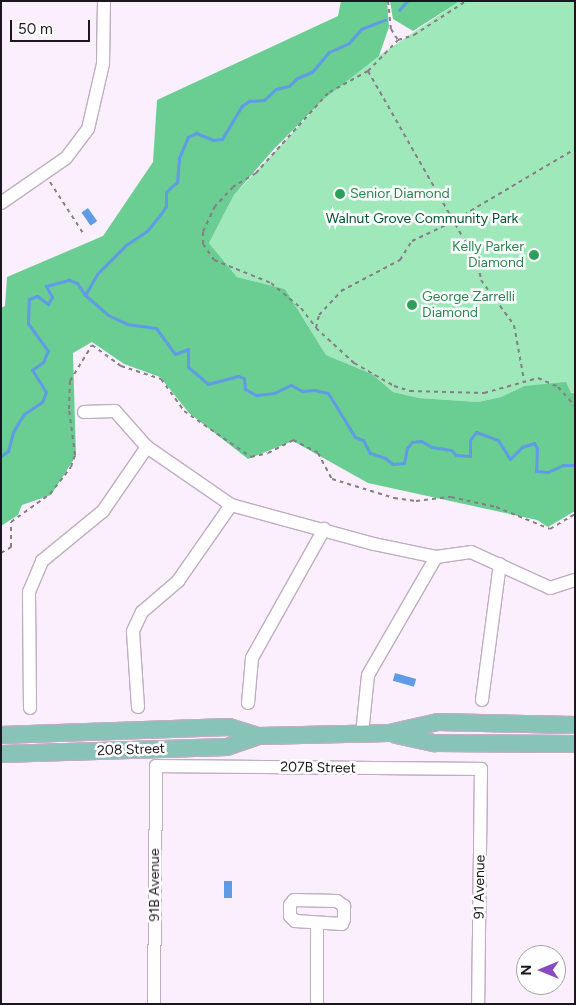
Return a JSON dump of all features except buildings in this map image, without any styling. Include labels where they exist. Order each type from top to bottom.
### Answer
[{"type":"main road","name":"208 Street","points":[[1,735],[229,727],[259,736],[389,733],[438,722],[575,725]]},
{"type":"main road","name":"208 Street","points":[[389,733],[435,742],[575,744]]},
{"type":"main road","name":"208 Street","points":[[1,754],[227,747],[259,736]]},
{"type":"street","points":[[1,203],[66,158],[88,129],[103,64],[104,1]]},
{"type":"street","points":[[84,412],[115,411],[147,447],[231,505],[374,544],[436,557],[471,552],[550,588],[575,580]]},
{"type":"street","points":[[30,708],[29,592],[42,561],[103,512],[147,447]]},
{"type":"street","points":[[138,707],[133,631],[142,612],[178,581],[231,505]]},
{"type":"street","points":[[248,703],[252,658],[324,529]]},
{"type":"street","points":[[362,734],[368,675],[436,557]]},
{"type":"street","points":[[482,700],[500,564]]},
{"type":"street","name":"207B Street","points":[[156,766],[481,770]]},
{"type":"street","name":"91B Avenue","points":[[154,1004],[156,766]]},
{"type":"street","name":"91 Avenue","points":[[478,1004],[481,770]]},
{"type":"street","points":[[316,924],[317,1004]]},
{"type":"path","points":[[388,1],[392,29],[398,40]]},
{"type":"path","points":[[466,1],[414,35],[398,40],[368,71],[328,93],[256,173],[233,187],[215,206],[203,232],[203,244],[214,260],[271,283],[301,308],[335,349],[354,363],[394,386],[410,391],[484,392],[524,380],[538,378],[558,387],[575,406]]},
{"type":"path","points":[[368,71],[453,221],[477,257],[481,280],[514,325],[524,380]]},
{"type":"path","points":[[316,328],[319,315],[341,291],[400,260],[412,241],[453,221],[575,149]]},
{"type":"path","points":[[50,182],[83,233]]},
{"type":"path","points":[[1,553],[11,547],[11,522],[50,494],[71,467],[75,455],[69,409],[70,381],[92,345],[121,366],[161,379],[184,411],[251,457],[268,453],[293,440],[318,453],[332,479],[394,498],[416,501],[451,497],[496,507],[548,529],[557,528],[575,514]]},
{"type":"green space","points":[[341,1],[387,1],[389,27],[379,56],[324,99],[274,149],[234,195],[209,243],[237,277],[285,289],[326,355],[372,374],[393,392],[419,398],[478,402],[501,397],[524,386],[566,382],[571,393],[575,393],[575,511],[548,527],[537,520],[368,483],[293,441],[248,459],[189,413],[160,377],[124,364],[92,342],[73,353],[76,456],[51,495],[22,505],[18,515],[1,526],[1,308],[5,306],[7,277],[103,236],[153,162],[157,100],[338,16]]},
{"type":"green space","points":[[390,1],[460,1],[413,31],[393,19]]},
{"type":"green space","name":"Walnut Grove Community Park","points":[[460,1],[575,1],[575,393],[524,386],[501,397],[478,402],[419,398],[393,392],[372,374],[326,355],[285,289],[237,277],[209,243],[234,195],[324,99],[371,61]]},
{"type":"water","points":[[88,208],[97,221],[91,226],[81,213]]},
{"type":"water","points":[[395,673],[416,679],[414,687],[393,681]]},
{"type":"water","points":[[224,881],[232,881],[232,898],[224,898]]},
{"type":"waterway","points":[[399,10],[407,1]]},
{"type":"waterway","points":[[85,295],[97,274],[126,245],[147,231],[166,206],[166,192],[177,182],[179,158],[188,137],[196,133],[213,140],[222,139],[242,106],[249,101],[264,100],[276,89],[289,86],[297,78],[312,72],[329,52],[349,43],[361,29],[385,20]]},
{"type":"waterway","points":[[1,456],[8,451],[13,432],[24,414],[42,402],[46,392],[32,370],[43,362],[48,351],[28,323],[29,299],[37,296],[48,304],[52,297],[46,286],[69,280],[77,283],[85,295],[108,315],[127,324],[156,328],[175,354],[188,349],[188,367],[208,384],[238,376],[244,378],[245,389],[256,395],[274,393],[291,385],[302,391],[315,390],[328,393],[355,437],[363,440],[370,453],[385,458],[393,464],[404,463],[407,448],[412,442],[421,441],[432,447],[451,450],[456,455],[470,456],[470,440],[476,432],[498,440],[510,459],[522,447],[534,443],[537,448],[536,471],[548,472],[563,465],[575,465]]},
{"type":"place","name":"Senior Diamond","points":[[340,194]]},
{"type":"place","name":"Kelly Parker Diamond","points":[[534,255]]},
{"type":"place","name":"George Zarrelli Diamond","points":[[412,305]]}]
